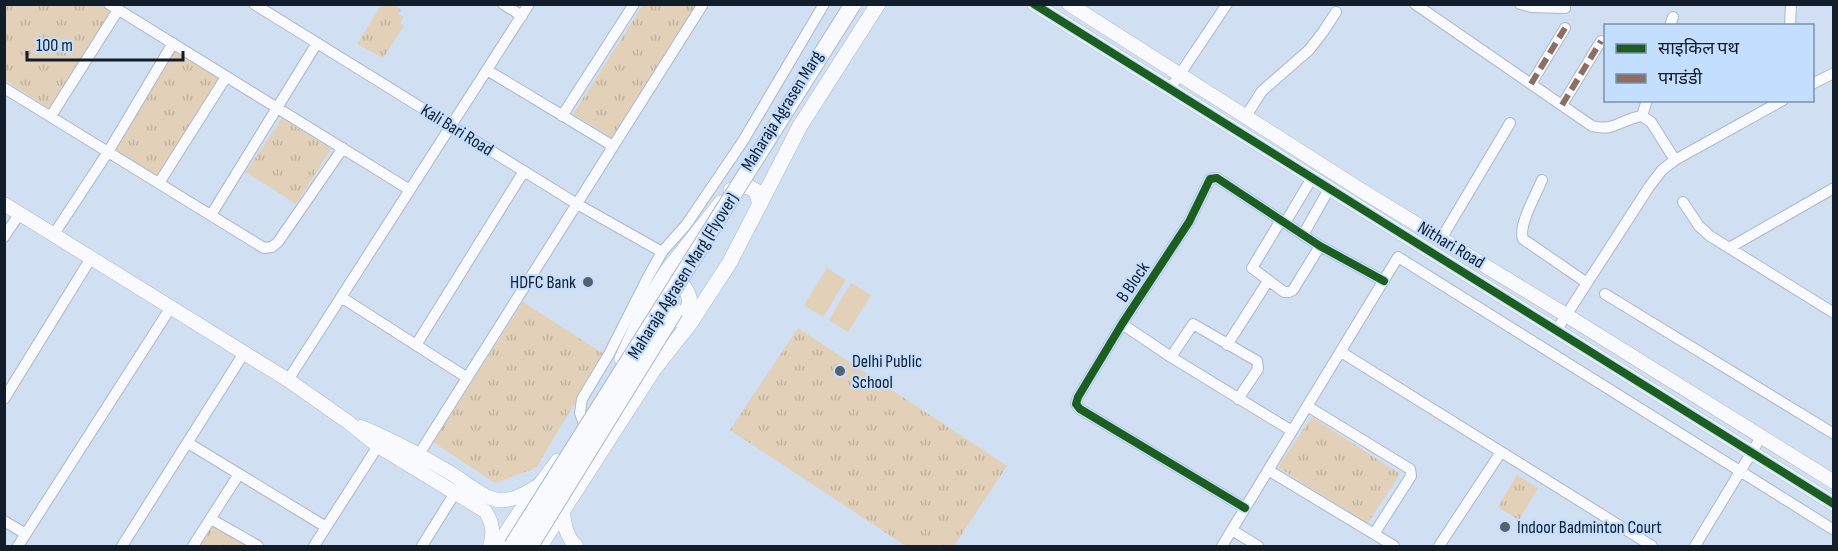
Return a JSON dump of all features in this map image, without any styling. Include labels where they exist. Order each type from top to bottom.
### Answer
[{"type":"main road","name":"Maharaja Agrasen Marg","points":[[498,546],[584,424],[627,351],[648,302],[667,271],[745,172],[848,4]]},
{"type":"main road","name":"Maharaja Agrasen Marg (Flyover)","points":[[512,546],[853,4]]},
{"type":"main road","name":"Maharaja Agrasen Marg","points":[[544,540],[654,369],[691,322],[730,262],[800,126],[875,5]]},
{"type":"main road","name":"Maharaja Agrasen Marg (Flyover)","points":[[530,546],[875,5]]},
{"type":"main road","points":[[731,190],[747,186],[756,191],[760,204]]},
{"type":"main road","points":[[633,335],[646,327],[672,285],[684,287],[690,295],[690,303],[654,369]]},
{"type":"street","name":"Kali Bari Road","points":[[254,4],[577,204],[662,252]]},
{"type":"street","points":[[503,4],[522,16]]},
{"type":"street","points":[[288,380],[530,4]]},
{"type":"street","points":[[562,116],[634,4]]},
{"type":"street","points":[[419,454],[703,4]]},
{"type":"street","points":[[584,424],[580,413],[582,399],[609,354],[662,252],[686,225],[743,141],[824,4]]},
{"type":"street","points":[[1034,4],[1833,504]]},
{"type":"street","name":"Nithari Road","points":[[1070,4],[1364,192],[1833,482]]},
{"type":"street","points":[[1170,89],[1227,4]]},
{"type":"street","points":[[1415,4],[1592,126],[1602,129],[1613,127],[1631,118],[1642,116],[1651,122],[1675,160]]},
{"type":"street","points":[[1520,4],[1531,7],[1565,8]]},
{"type":"street","points":[[1791,4],[1791,24]]},
{"type":"street","points":[[51,116],[114,7],[410,190]]},
{"type":"street","points":[[1246,116],[1262,91],[1309,50],[1336,12]]},
{"type":"street","points":[[1531,84],[1565,28]]},
{"type":"street","points":[[1562,105],[1601,41]]},
{"type":"street","points":[[54,234],[108,152],[172,44]]},
{"type":"street","points":[[211,215],[317,44]]},
{"type":"street","points":[[487,70],[613,146]]},
{"type":"street","points":[[1814,83],[1833,73]]},
{"type":"street","points":[[159,183],[226,77]]},
{"type":"street","points":[[4,88],[264,248],[272,247],[278,242],[343,148]]},
{"type":"street","points":[[1642,116],[1646,102]]},
{"type":"street","points":[[1556,331],[1662,170],[1675,160],[1779,102]]},
{"type":"street","points":[[1441,239],[1510,123]]},
{"type":"street","points":[[416,345],[524,171]]},
{"type":"street","name":"B Block","points":[[1245,508],[1080,409],[1076,404],[1122,324],[1190,222],[1210,179],[1216,178],[1320,246],[1384,281]]},
{"type":"street","points":[[1312,178],[1252,268],[1268,281],[1289,292],[1293,290],[1320,246]]},
{"type":"street","points":[[1542,180],[1521,233],[1523,239],[1587,283]]},
{"type":"street","points":[[1729,248],[1833,188]]},
{"type":"street","points":[[1303,234],[1329,189]]},
{"type":"street","points":[[1356,206],[1364,192]]},
{"type":"street","points":[[1683,202],[1699,226],[1710,236],[1833,313]]},
{"type":"street","points":[[4,204],[288,380],[378,446],[492,499],[508,500],[526,494],[540,484]]},
{"type":"street","points":[[4,237],[20,213]]},
{"type":"street","points":[[1222,546],[1398,257],[1833,530]]},
{"type":"street","points":[[4,399],[91,258]]},
{"type":"street","points":[[1227,345],[1268,281]]},
{"type":"street","points":[[1605,294],[1833,435]]},
{"type":"street","points":[[341,297],[466,377]]},
{"type":"street","points":[[18,546],[171,307]]},
{"type":"street","name":"B Block","points":[[1122,324],[1171,357],[1292,431]]},
{"type":"street","points":[[1171,357],[1193,324],[1257,362],[1258,369],[1238,399]]},
{"type":"street","points":[[1341,352],[1653,546]]},
{"type":"street","points":[[122,546],[244,353]]},
{"type":"street","points":[[1307,406],[1412,472],[1412,476],[1374,534]]},
{"type":"street","points":[[348,422],[395,441],[419,454],[460,486],[491,520],[493,536],[490,546]]},
{"type":"street","points":[[1695,546],[1761,437]]},
{"type":"street","points":[[188,443],[326,527]]},
{"type":"street","points":[[314,546],[378,446]]},
{"type":"street","points":[[1438,546],[1501,452]]},
{"type":"street","points":[[1268,470],[1394,546]]},
{"type":"street","points":[[193,546],[239,474]]},
{"type":"street","points":[[422,546],[460,486]]},
{"type":"street","points":[[563,511],[570,540],[576,546]]},
{"type":"street","points":[[211,519],[258,546]]},
{"type":"street","points":[[4,521],[26,534]]},
{"type":"street","points":[[1232,530],[1258,546]]},
{"type":"green space","points":[[382,4],[398,5],[397,7],[401,10],[398,14],[404,17],[400,23],[404,26],[383,58],[357,44]]},
{"type":"green space","points":[[4,5],[100,5],[114,14],[52,110],[5,80]]},
{"type":"green space","points":[[643,5],[697,5],[612,138],[573,114]]},
{"type":"green space","points":[[175,51],[219,78],[158,177],[114,150]]},
{"type":"green space","points":[[282,118],[331,149],[296,204],[246,172]]},
{"type":"green space","points":[[827,268],[846,280],[823,317],[804,305]]},
{"type":"green space","points":[[851,283],[871,295],[848,332],[829,320]]},
{"type":"green space","points":[[523,302],[604,354],[536,468],[495,483],[433,442]]},
{"type":"green space","points":[[798,328],[1007,466],[954,546],[906,546],[730,430]]},
{"type":"green space","points":[[1312,417],[1400,474],[1367,524],[1278,467]]},
{"type":"green space","points":[[1517,475],[1538,488],[1519,520],[1498,507]]},
{"type":"green space","points":[[214,521],[255,546],[198,546]]},
{"type":"marked path","points":[[1531,84],[1565,28]]},
{"type":"marked path","points":[[1562,105],[1601,41]]},
{"type":"cycle path","points":[[1034,4],[1834,504]]},
{"type":"cycle path","points":[[1245,508],[1080,409],[1076,404],[1122,324],[1189,222],[1210,179],[1217,178],[1320,246],[1384,281]]},
{"type":"place","name":"HDFC Bank","points":[[588,282]]},
{"type":"place","name":"Delhi Public School","points":[[840,371]]},
{"type":"place","name":"Indoor Badminton Court","points":[[1505,527]]}]
